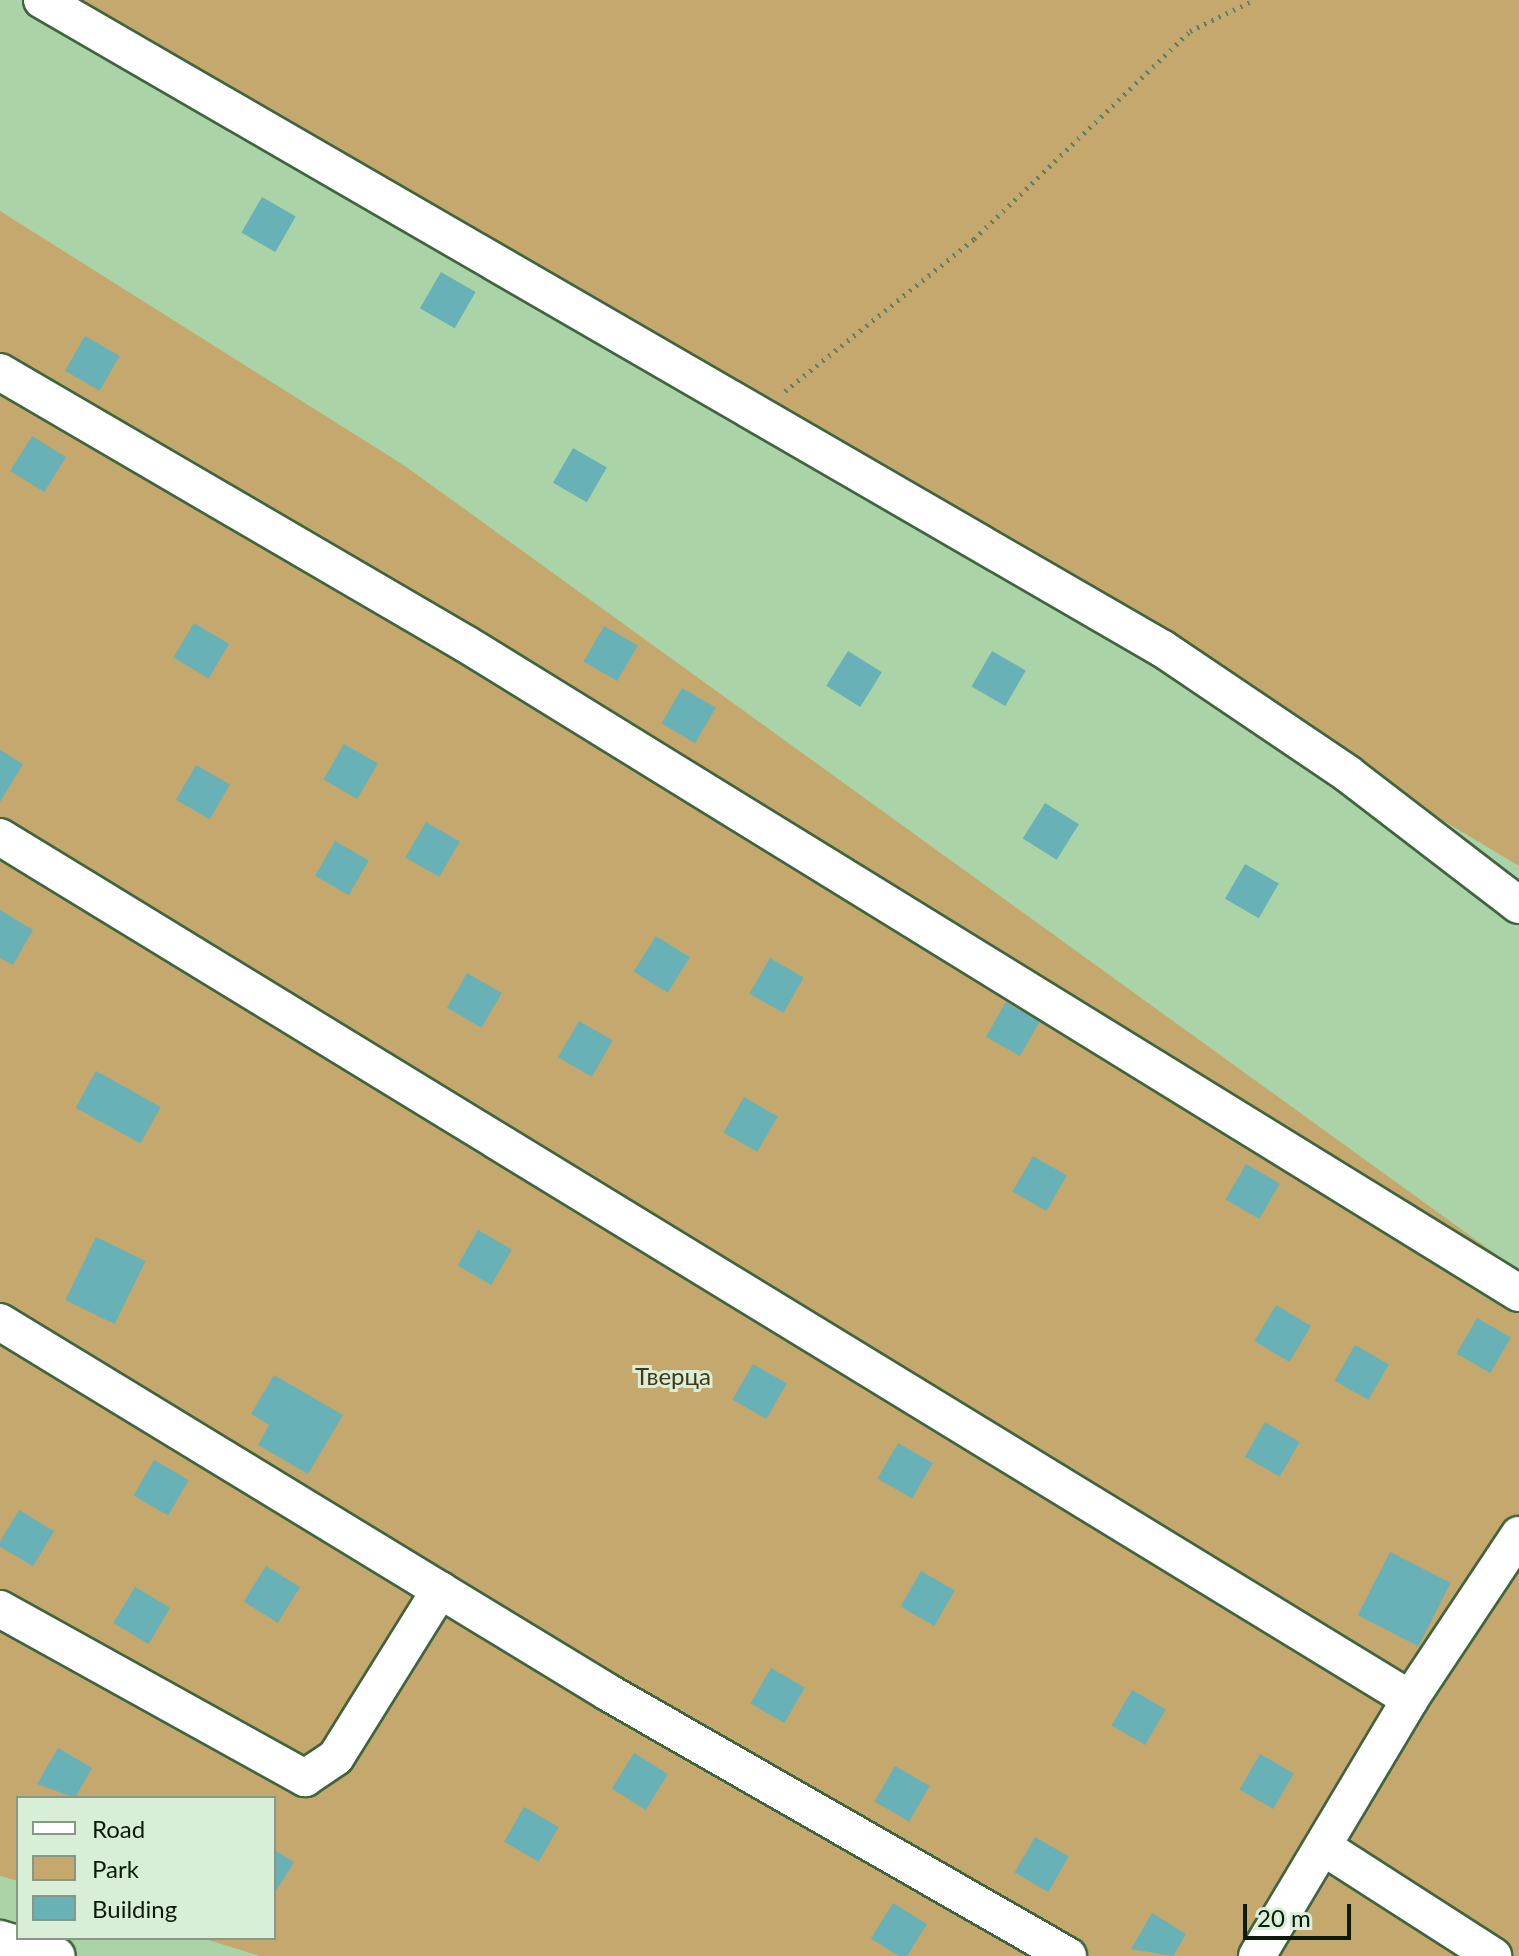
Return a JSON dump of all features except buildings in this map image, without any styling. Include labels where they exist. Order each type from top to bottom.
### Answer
[{"type":"street","points":[[42,0],[759,412],[1163,649],[1348,774],[1485,887],[1519,905]]},
{"type":"street","points":[[0,372],[466,644],[1519,1293]]},
{"type":"street","points":[[0,837],[1410,1699]]},
{"type":"street","points":[[0,1322],[440,1590],[1068,1956]]},
{"type":"street","points":[[1257,1956],[1325,1848],[1410,1699],[1519,1535]]},
{"type":"street","points":[[0,1609],[305,1778],[336,1757],[440,1590]]},
{"type":"street","points":[[1325,1848],[1493,1956]]},
{"type":"street","points":[[0,1939],[57,1956]]},
{"type":"path","points":[[759,412],[974,239],[1190,31],[1254,0]]},
{"type":"green space","points":[[75,0],[1519,0],[1519,866],[760,411]]},
{"type":"green space","name":"Тверца","points":[[0,211],[405,466],[1519,1271],[1519,1956],[260,1956],[208,1940],[276,1940],[276,1796],[16,1796],[16,1880],[0,1876]]}]
